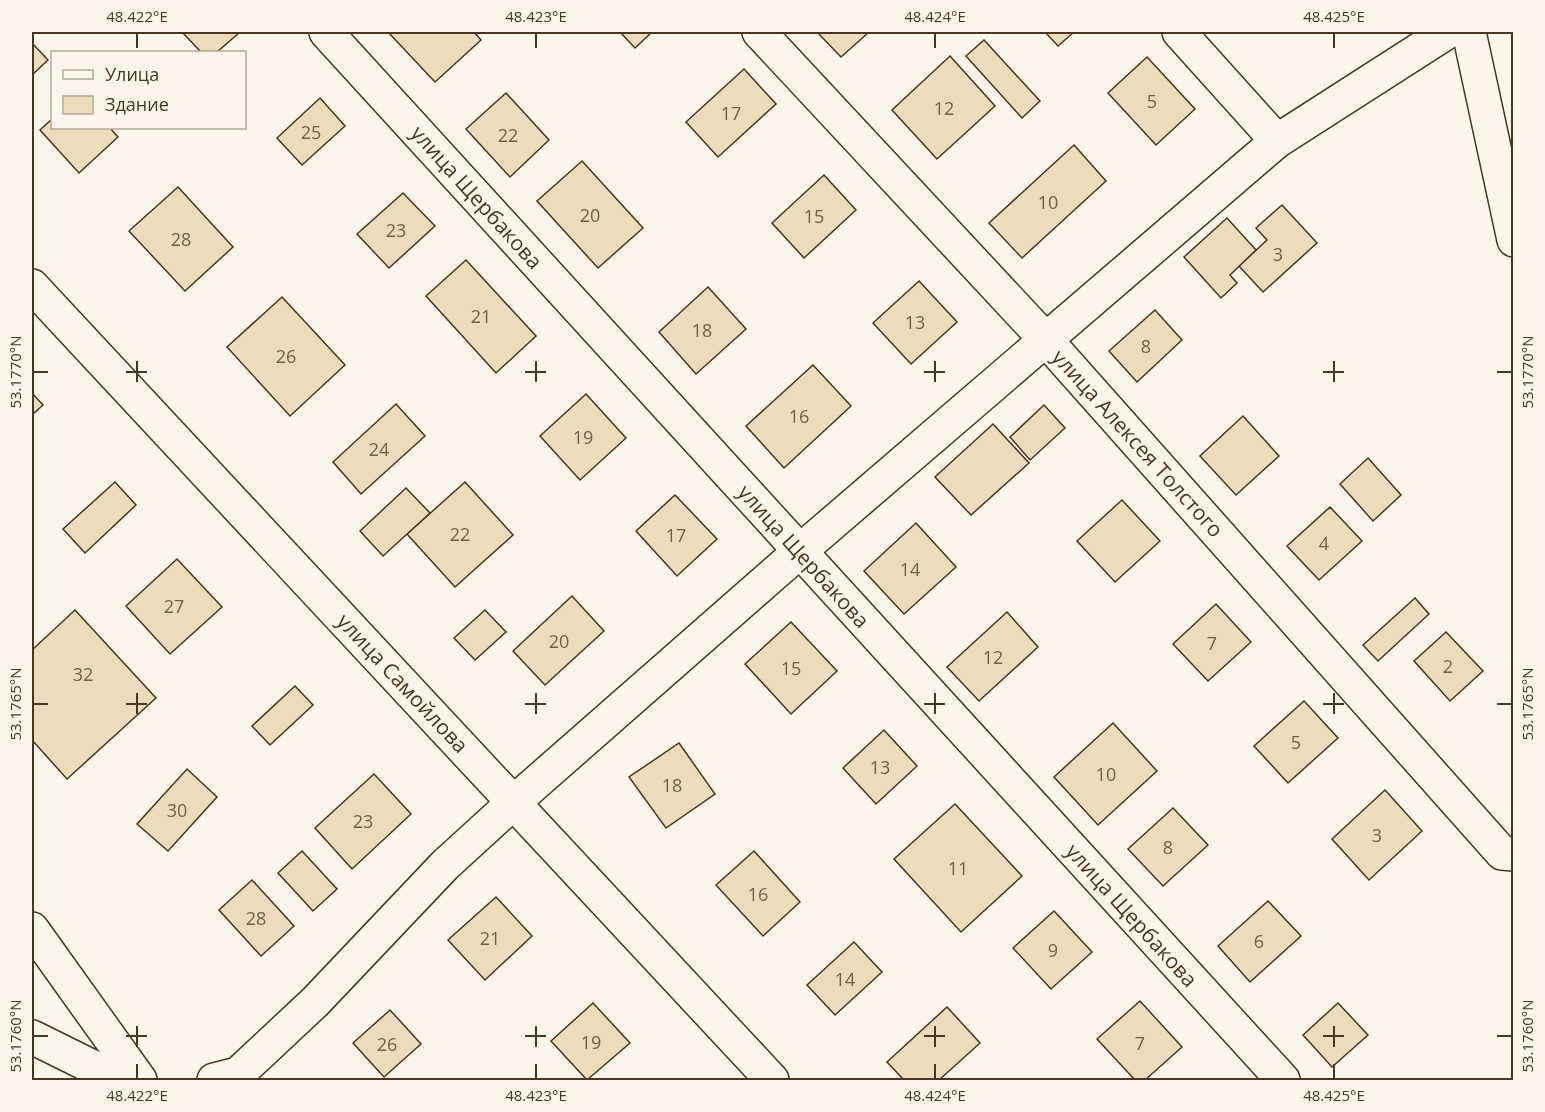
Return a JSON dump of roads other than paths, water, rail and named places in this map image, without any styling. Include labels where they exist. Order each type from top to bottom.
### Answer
[{"type":"street","name":"улица Щербакова","points":[[326,32],[1283,1080]]},
{"type":"street","name":"улица Алексея Толстого","points":[[759,32],[1046,340],[1502,853],[1514,854]]},
{"type":"street","points":[[1179,32],[1277,141]]},
{"type":"street","points":[[214,1080],[238,1074],[315,1002],[446,865],[514,802],[800,551],[1277,141],[1447,32]]},
{"type":"street","points":[[1469,32],[1514,240]]},
{"type":"street","name":"улица Самойлова","points":[[32,286],[772,1080]]},
{"type":"street","points":[[32,929],[140,1080]]},
{"type":"street","points":[[32,1037],[119,1080]]}]
